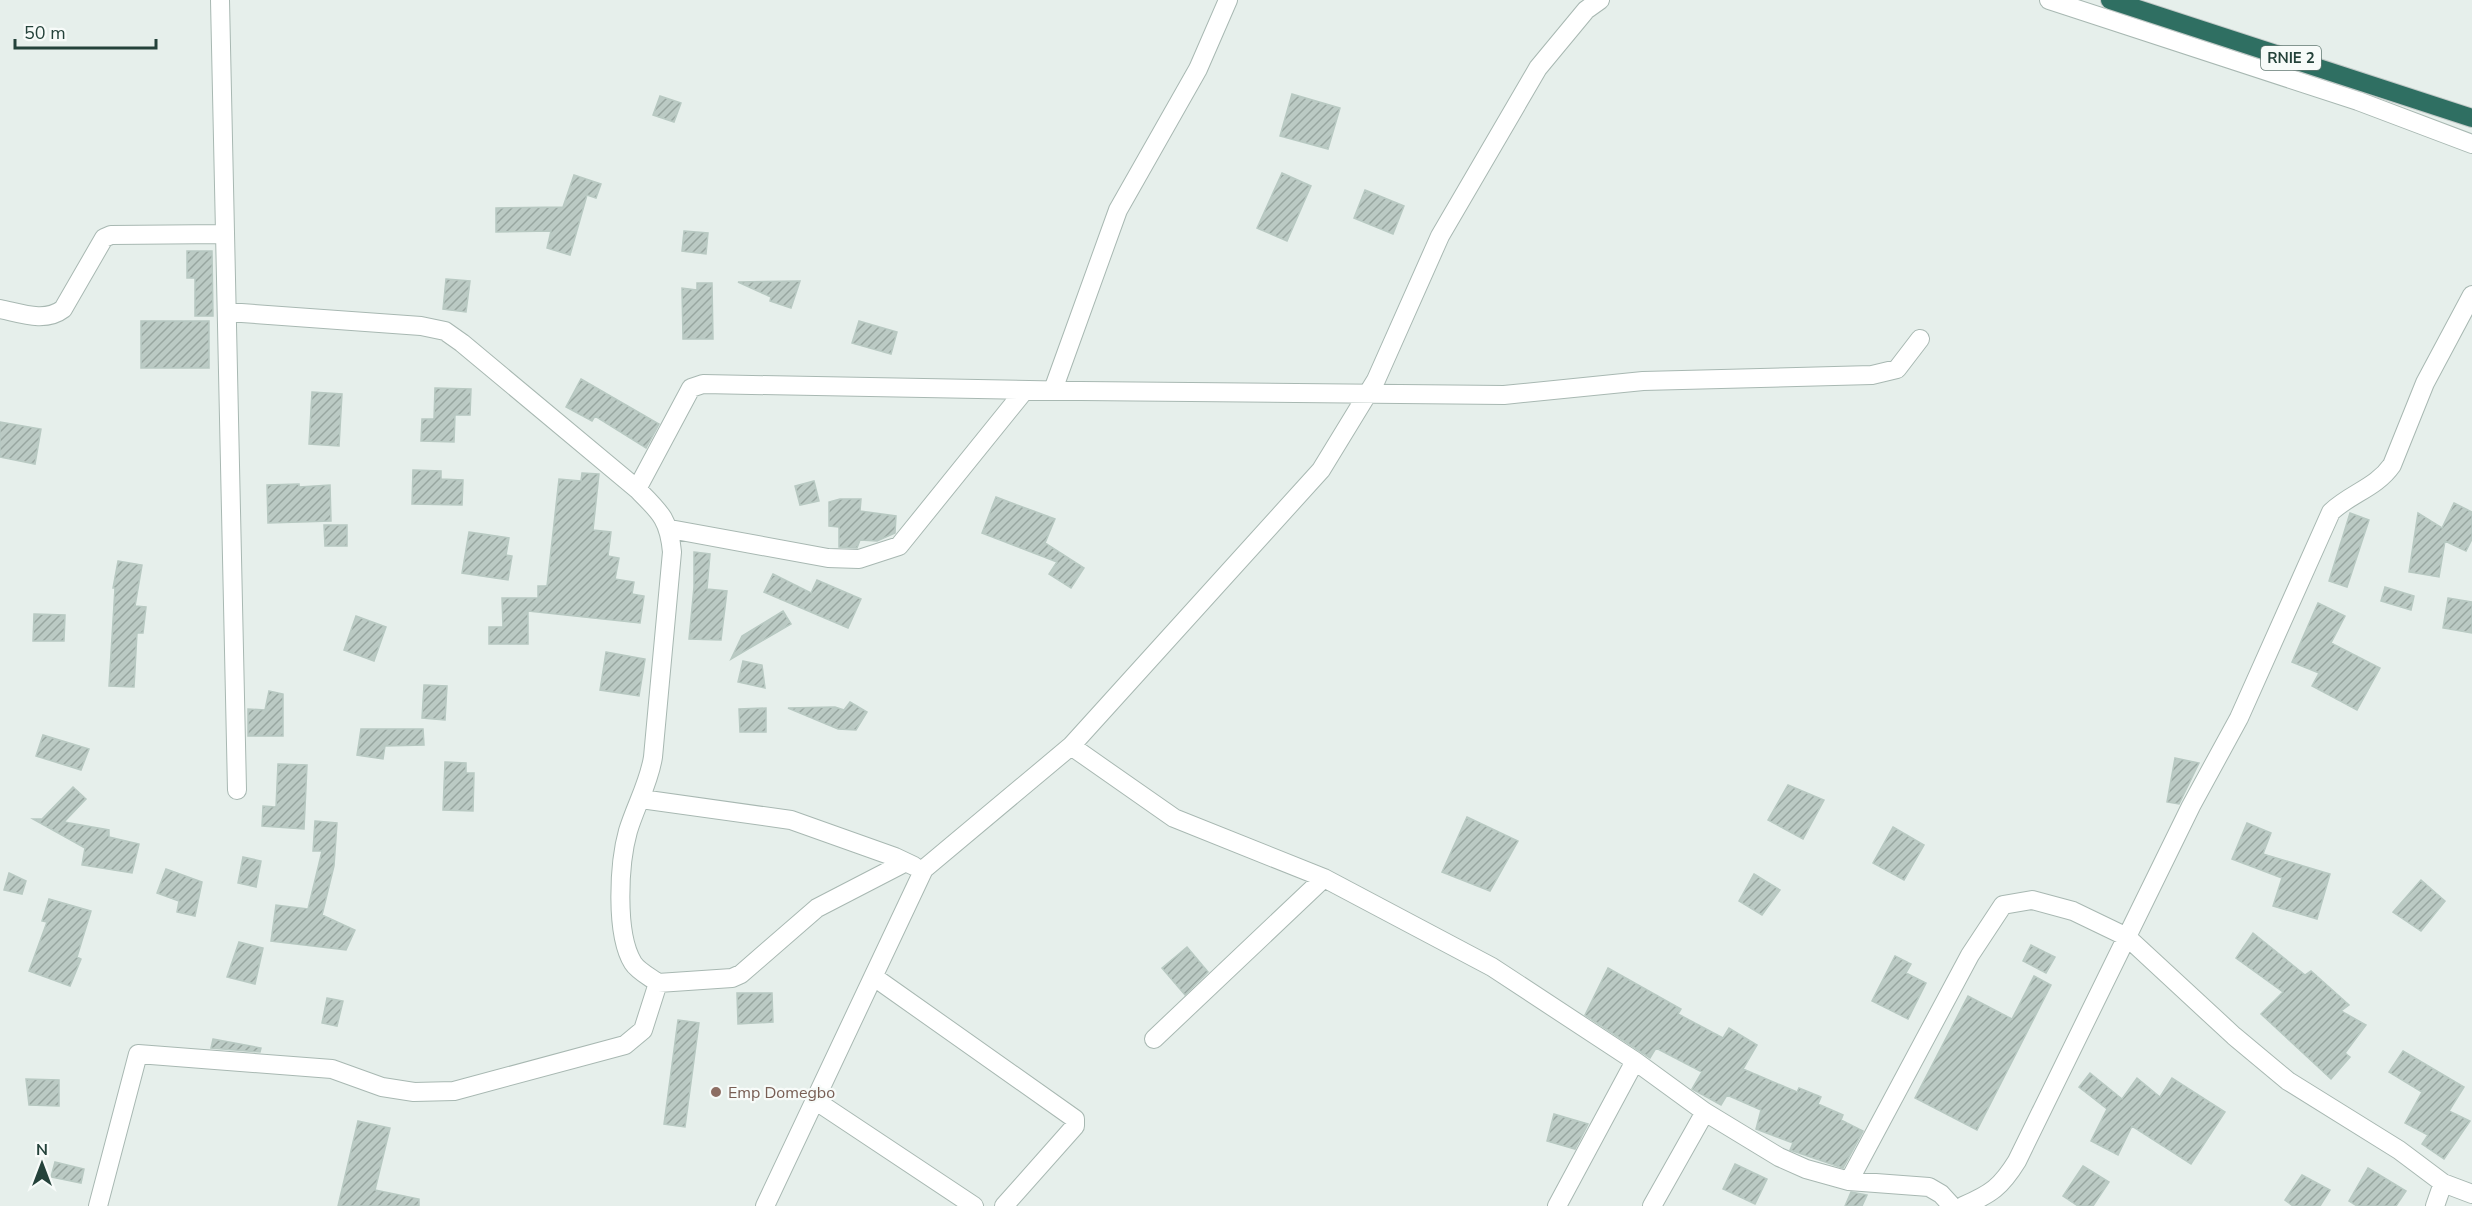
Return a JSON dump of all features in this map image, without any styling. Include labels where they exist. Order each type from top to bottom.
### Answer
[{"type":"highway","name":"RNIE 2","points":[[2110,0],[2472,118]]},
{"type":"street","points":[[220,0],[237,790]]},
{"type":"street","points":[[1053,390],[1118,210],[1197,69],[1228,0]]},
{"type":"street","points":[[765,1206],[924,869],[1071,746],[1321,470],[1368,393],[1440,236],[1538,68],[1586,10],[1600,0]]},
{"type":"street","points":[[2049,0],[2358,101],[2472,144]]},
{"type":"street","points":[[0,309],[46,317],[56,315],[63,309],[104,238],[111,235],[225,234]]},
{"type":"street","points":[[1963,1206],[1987,1196],[2003,1184],[2017,1161],[2127,937],[2239,718],[2331,512],[2346,498],[2372,486],[2384,477],[2392,465],[2426,383],[2472,295]]},
{"type":"street","points":[[226,312],[422,326],[445,331],[637,489],[662,513],[670,529],[672,552],[653,757],[650,778],[628,833],[620,888],[625,946],[634,965],[658,983],[741,975],[817,908],[904,863]]},
{"type":"street","points":[[637,489],[691,388],[703,384],[1504,395],[1643,381],[1872,375],[1897,369],[1920,339]]},
{"type":"street","points":[[670,529],[828,558],[859,559],[899,546],[1025,390]]},
{"type":"street","points":[[1071,746],[1174,818],[1324,878],[1492,967],[1635,1061],[1705,1112],[1779,1157],[1806,1169],[1849,1181],[1929,1187],[1941,1194],[1952,1206]]},
{"type":"street","points":[[641,799],[790,820],[895,856],[904,863],[924,869]]},
{"type":"street","points":[[1154,1039],[1324,878]]},
{"type":"street","points":[[1849,1181],[1970,955],[2003,905],[2032,900],[2073,911],[2127,937],[2234,1036],[2288,1081],[2399,1150],[2443,1183],[2472,1194]]},
{"type":"street","points":[[874,977],[1075,1119],[1075,1126],[1004,1206]]},
{"type":"street","points":[[98,1206],[138,1054],[332,1069],[382,1087],[414,1092],[454,1091],[625,1045],[643,1030],[658,983]]},
{"type":"street","points":[[1557,1206],[1635,1061]]},
{"type":"street","points":[[816,1101],[974,1206]]},
{"type":"street","points":[[1652,1206],[1705,1112]]},
{"type":"street","points":[[2435,1206],[2443,1183]]},
{"type":"building","points":[[1292,94],[1340,108],[1328,149],[1280,136]]},
{"type":"building","points":[[660,96],[681,103],[674,122],[653,115]]},
{"type":"building","points":[[1282,173],[1311,186],[1287,241],[1257,228]]},
{"type":"building","points":[[574,175],[601,184],[596,198],[587,195],[570,255],[547,248],[551,231],[496,232],[496,208],[563,207]]},
{"type":"building","points":[[1365,190],[1404,206],[1393,234],[1354,218]]},
{"type":"building","points":[[684,231],[708,233],[706,254],[682,251]]},
{"type":"building","points":[[187,251],[212,251],[213,316],[195,316],[195,278],[187,278]]},
{"type":"building","points":[[446,279],[470,281],[466,312],[443,309]]},
{"type":"building","points":[[800,281],[791,308],[770,301],[771,297],[738,282]]},
{"type":"building","points":[[697,283],[712,283],[713,339],[683,339],[682,288],[697,290]]},
{"type":"building","points":[[141,321],[209,321],[209,368],[141,368]]},
{"type":"building","points":[[859,321],[897,332],[891,354],[852,343]]},
{"type":"building","points":[[581,379],[659,424],[646,448],[595,416],[592,421],[566,407]]},
{"type":"building","points":[[435,388],[471,389],[470,415],[455,415],[454,442],[421,441],[422,419],[434,419]]},
{"type":"building","points":[[312,392],[342,394],[339,446],[309,444]]},
{"type":"building","points":[[0,422],[41,429],[35,464],[0,457]]},
{"type":"building","points":[[413,470],[441,471],[441,479],[463,480],[462,505],[412,504]]},
{"type":"building","points":[[582,473],[599,474],[593,530],[611,532],[608,556],[619,558],[615,579],[634,582],[632,594],[644,596],[640,623],[528,611],[528,644],[489,644],[489,627],[503,627],[502,598],[538,598],[538,586],[547,586],[559,479],[581,481]]},
{"type":"building","points":[[814,481],[819,501],[800,505],[795,486]]},
{"type":"building","points":[[299,484],[299,487],[330,485],[331,521],[268,523],[267,485]]},
{"type":"building","points":[[996,497],[1055,519],[1045,543],[1084,568],[1071,588],[1049,574],[1057,562],[982,533]]},
{"type":"building","points":[[840,499],[861,499],[860,511],[896,516],[895,533],[877,541],[860,540],[857,548],[839,547],[839,527],[829,526],[829,502]]},
{"type":"building","points":[[2454,503],[2472,512],[2472,539],[2466,551],[2445,541],[2439,577],[2409,572],[2418,513],[2442,528]]},
{"type":"building","points":[[2350,513],[2369,520],[2347,587],[2329,581]]},
{"type":"building","points":[[324,525],[347,525],[347,546],[325,546]]},
{"type":"building","points":[[469,532],[509,538],[506,555],[512,556],[508,580],[462,573]]},
{"type":"building","points":[[694,552],[710,554],[707,589],[727,591],[721,640],[689,639],[694,587]]},
{"type":"building","points":[[118,561],[142,565],[135,606],[146,607],[143,633],[137,633],[134,687],[109,686],[115,588],[113,588]]},
{"type":"building","points":[[773,574],[811,593],[817,580],[861,599],[848,628],[764,592]]},
{"type":"building","points":[[2385,587],[2414,596],[2411,610],[2381,601]]},
{"type":"building","points":[[2448,598],[2472,602],[2472,633],[2443,628]]},
{"type":"building","points":[[2318,603],[2345,616],[2331,643],[2380,668],[2357,710],[2312,686],[2319,673],[2292,662]]},
{"type":"building","points":[[783,611],[791,624],[731,659],[742,636]]},
{"type":"building","points":[[34,614],[65,615],[64,641],[33,641]]},
{"type":"building","points":[[356,616],[386,627],[374,661],[344,650]]},
{"type":"building","points":[[606,652],[645,659],[639,696],[600,690]]},
{"type":"building","points":[[743,661],[762,665],[765,688],[738,682]]},
{"type":"building","points":[[424,685],[447,686],[445,720],[422,718]]},
{"type":"building","points":[[269,691],[283,694],[283,736],[248,736],[248,709],[265,710]]},
{"type":"building","points":[[850,702],[867,712],[856,730],[838,729],[788,708],[835,707],[844,710]]},
{"type":"building","points":[[766,708],[766,732],[740,732],[739,709]]},
{"type":"building","points":[[361,729],[423,729],[424,745],[385,746],[383,759],[357,755]]},
{"type":"building","points":[[43,735],[89,749],[81,770],[36,756]]},
{"type":"building","points":[[2175,758],[2199,763],[2179,804],[2167,802]]},
{"type":"building","points":[[445,762],[466,763],[466,773],[474,773],[473,811],[443,810]]},
{"type":"building","points":[[278,764],[307,765],[304,829],[262,826],[263,806],[276,807]]},
{"type":"building","points":[[1788,785],[1824,800],[1803,839],[1768,820]]},
{"type":"building","points":[[73,787],[86,799],[64,822],[109,830],[109,837],[139,844],[132,873],[82,865],[85,848],[33,819],[42,819]]},
{"type":"building","points":[[1467,817],[1518,841],[1490,891],[1442,872]]},
{"type":"building","points":[[315,821],[337,823],[334,866],[322,915],[355,930],[346,950],[271,941],[276,905],[308,909],[322,851],[313,851]]},
{"type":"building","points":[[2247,823],[2271,833],[2263,854],[2330,874],[2317,919],[2273,906],[2282,878],[2232,859]]},
{"type":"building","points":[[1893,827],[1924,845],[1904,880],[1873,863]]},
{"type":"building","points":[[243,857],[261,861],[256,887],[238,883]]},
{"type":"building","points":[[166,869],[202,882],[195,916],[177,912],[179,901],[157,893]]},
{"type":"building","points":[[9,873],[26,881],[22,894],[4,890]]},
{"type":"building","points":[[1754,874],[1780,890],[1762,915],[1739,901]]},
{"type":"building","points":[[2421,880],[2445,901],[2421,931],[2393,912]]},
{"type":"building","points":[[49,899],[91,911],[77,957],[81,959],[70,986],[29,971],[47,922],[42,921]]},
{"type":"building","points":[[2253,933],[2305,975],[2311,971],[2349,1005],[2341,1011],[2366,1025],[2345,1053],[2350,1057],[2331,1079],[2261,1014],[2283,992],[2236,958]]},
{"type":"building","points":[[239,942],[263,948],[255,984],[227,977]]},
{"type":"building","points":[[2031,945],[2055,957],[2046,973],[2023,961]]},
{"type":"building","points":[[1187,947],[1208,972],[1185,995],[1162,968]]},
{"type":"building","points":[[1895,956],[1911,964],[1906,973],[1926,983],[1908,1019],[1872,1001]]},
{"type":"building","points":[[1608,968],[1681,1009],[1678,1014],[1723,1038],[1729,1028],[1757,1045],[1743,1069],[1797,1092],[1799,1088],[1821,1097],[1818,1104],[1843,1115],[1841,1120],[1863,1131],[1843,1168],[1790,1150],[1793,1143],[1756,1129],[1761,1110],[1727,1095],[1721,1105],[1692,1089],[1702,1072],[1656,1048],[1650,1058],[1585,1015]]},
{"type":"building","points":[[2034,976],[2051,985],[1977,1130],[1915,1098],[1968,996],[2012,1019]]},
{"type":"building","points":[[737,993],[772,993],[773,1022],[738,1024]]},
{"type":"building","points":[[327,998],[343,1001],[337,1026],[322,1023]]},
{"type":"building","points":[[678,1020],[699,1023],[685,1127],[664,1124]]},
{"type":"building","points":[[213,1039],[261,1048],[260,1052],[211,1048]]},
{"type":"building","points":[[2403,1051],[2464,1087],[2449,1111],[2470,1121],[2444,1159],[2422,1144],[2428,1135],[2405,1123],[2422,1092],[2389,1072]]},
{"type":"building","points":[[2090,1073],[2122,1099],[2137,1078],[2160,1097],[2172,1078],[2225,1112],[2191,1164],[2132,1126],[2118,1155],[2091,1141],[2107,1109],[2079,1087]]},
{"type":"building","points":[[26,1079],[59,1080],[59,1106],[29,1105]]},
{"type":"building","points":[[1554,1114],[1588,1124],[1575,1149],[1547,1141]]},
{"type":"building","points":[[358,1121],[390,1128],[375,1190],[419,1199],[419,1206],[338,1206]]},
{"type":"building","points":[[55,1162],[84,1169],[81,1183],[51,1177]]},
{"type":"building","points":[[1735,1164],[1767,1179],[1755,1204],[1723,1189]]},
{"type":"building","points":[[2083,1166],[2109,1182],[2093,1206],[2078,1206],[2063,1196]]},
{"type":"building","points":[[2368,1168],[2406,1191],[2396,1206],[2357,1206],[2349,1201]]},
{"type":"building","points":[[2302,1175],[2330,1190],[2320,1206],[2293,1206],[2285,1200]]},
{"type":"building","points":[[1851,1192],[1867,1195],[1862,1206],[1845,1206]]},
{"type":"place","name":"Emp Domegbo","points":[[716,1092]]}]
